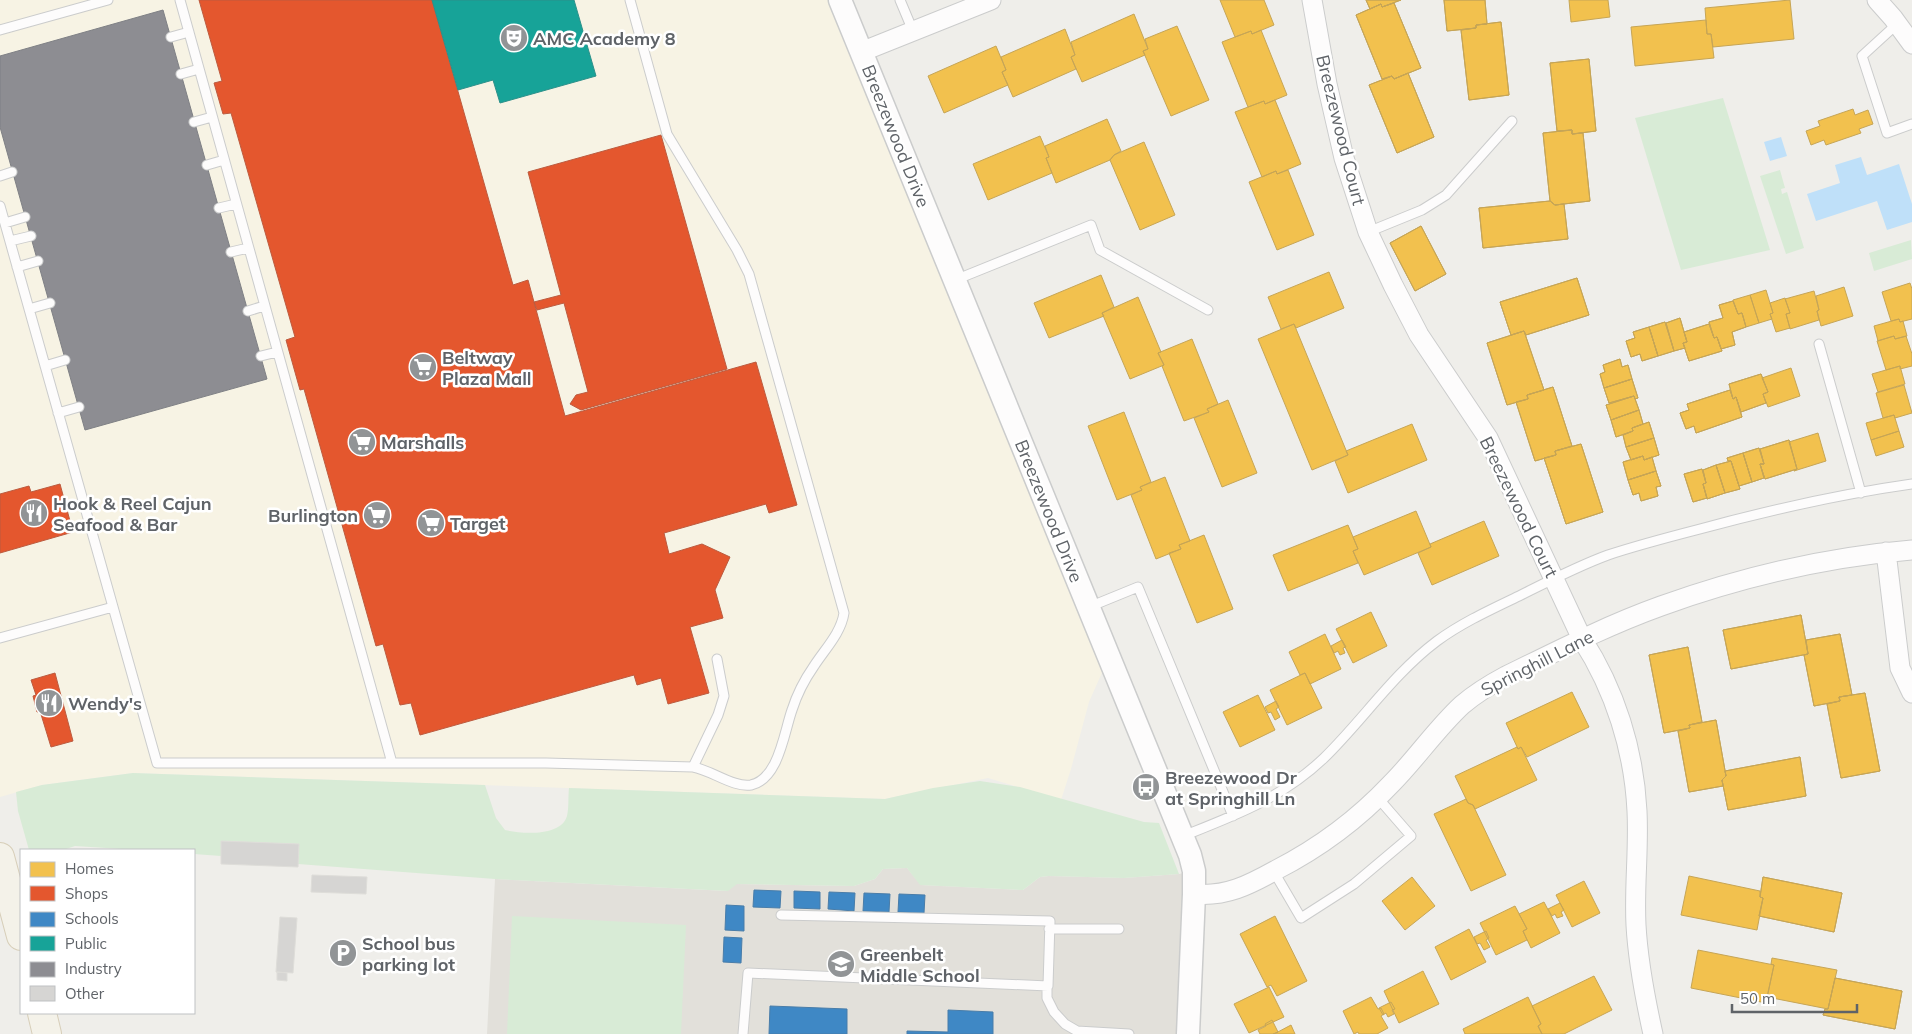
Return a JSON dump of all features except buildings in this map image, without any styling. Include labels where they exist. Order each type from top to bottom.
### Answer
[{"type":"main road","points":[[0,857],[20,932]]},
{"type":"main road","points":[[42,1014],[47,1034]]},
{"type":"street","name":"Breezewood Drive","points":[[840,0],[1183,836],[1194,871],[1188,1034]]},
{"type":"street","points":[[862,52],[991,0]]},
{"type":"street","name":"Breezewood Court","points":[[1312,0],[1341,148],[1368,232],[1419,335],[1488,438],[1582,639],[1597,662],[1623,727],[1632,771],[1637,811],[1636,925],[1644,992],[1653,1034]]},
{"type":"street","points":[[1877,0],[1912,44]]},
{"type":"street","name":"Springhill Lane","points":[[1194,894],[1207,896],[1224,894],[1274,872],[1332,835],[1378,798],[1444,724],[1471,698],[1506,676],[1582,639],[1660,606],[1717,588],[1832,560],[1912,550]]},
{"type":"street","points":[[1886,552],[1900,668],[1912,693]]},
{"type":"lane","points":[[0,30],[108,0]]},
{"type":"lane","points":[[180,0],[392,763]]},
{"type":"lane","points":[[0,206],[156,763],[546,763],[693,767],[704,769],[742,785],[753,784],[766,776],[777,760],[792,710],[804,681],[842,624],[844,613],[749,274],[737,250],[667,134],[630,0]]},
{"type":"lane","points":[[900,0],[913,31]]},
{"type":"lane","points":[[1897,24],[1862,56],[1887,133],[1912,124]]},
{"type":"lane","points":[[171,37],[189,32]]},
{"type":"lane","points":[[181,74],[199,69]]},
{"type":"lane","points":[[194,122],[212,117]]},
{"type":"lane","points":[[1368,232],[1422,210],[1446,195],[1512,121]]},
{"type":"lane","points":[[207,165],[224,160]]},
{"type":"lane","points":[[0,176],[12,172]]},
{"type":"lane","points":[[219,208],[236,204]]},
{"type":"lane","points":[[5,223],[25,217]]},
{"type":"lane","points":[[955,280],[1090,225],[1100,250],[1208,310]]},
{"type":"lane","points":[[10,241],[31,236]]},
{"type":"lane","points":[[231,252],[248,248]]},
{"type":"lane","points":[[18,267],[38,262]]},
{"type":"lane","points":[[29,309],[50,303]]},
{"type":"lane","points":[[248,311],[264,306]]},
{"type":"lane","points":[[1819,344],[1861,492]]},
{"type":"lane","points":[[261,356],[277,352]]},
{"type":"lane","points":[[45,366],[65,360]]},
{"type":"lane","points":[[58,413],[79,407]]},
{"type":"lane","points":[[1183,836],[1270,799],[1307,773],[1339,743],[1417,657],[1475,617],[1554,578],[1635,546],[1758,514],[1861,492],[1912,484]]},
{"type":"lane","points":[[1089,607],[1138,587],[1233,816]]},
{"type":"lane","points":[[0,638],[113,607]]},
{"type":"lane","points":[[693,767],[718,715],[724,696],[717,659]]},
{"type":"lane","points":[[1274,872],[1301,918],[1354,884],[1411,836],[1378,798]]},
{"type":"lane","points":[[781,915],[1050,921],[1047,998],[1054,1012],[1065,1024],[1077,1031],[1129,1034]]},
{"type":"lane","points":[[1050,929],[1119,929]]},
{"type":"lane","points":[[743,1034],[748,973],[1047,986]]},
{"type":"shaded area","points":[[0,0],[840,0],[1109,657],[1089,702],[1061,800],[988,778],[885,799],[133,773],[42,785],[0,797]]},
{"type":"shaded area","name":"Greenbelt Middle School","points":[[907,868],[921,885],[1023,890],[1040,877],[1049,876],[1124,878],[1194,871],[1188,1034],[487,1034],[495,879],[727,891],[736,884],[854,886],[875,879],[883,869]]},
{"type":"green space","points":[[1723,98],[1770,250],[1681,270],[1635,118]]},
{"type":"green space","points":[[1780,170],[1785,188],[1781,189],[1782,194],[1787,192],[1804,248],[1786,254],[1760,176]]},
{"type":"green space","points":[[1911,240],[1912,259],[1874,271],[1869,253]]},
{"type":"green space","points":[[133,773],[485,785],[496,818],[505,830],[530,833],[549,831],[563,823],[568,813],[569,788],[885,799],[933,788],[980,781],[1020,787],[1144,822],[1159,823],[1179,874],[1124,878],[1049,876],[1040,877],[1023,890],[920,885],[907,868],[883,869],[875,879],[854,886],[737,884],[728,891],[495,879],[298,864],[299,844],[222,841],[221,856],[195,854],[195,849],[122,849],[75,846],[66,849],[29,849],[18,811],[16,792],[42,785]]},
{"type":"green space","points":[[512,916],[686,925],[681,1034],[507,1034]]},
{"type":"water","points":[[1781,137],[1787,156],[1770,161],[1764,142]]},
{"type":"water","points":[[1861,157],[1867,175],[1899,164],[1912,204],[1912,222],[1887,230],[1877,201],[1816,221],[1807,194],[1840,183],[1835,165]]},
{"type":"place","name":"AMC Academy 8","points":[[514,38]]},
{"type":"place","name":"Beltway Plaza Mall","points":[[423,367]]},
{"type":"place","name":"Marshalls","points":[[362,442]]},
{"type":"place","name":"Hook & Reel Cajun Seafood & Bar","points":[[34,513]]},
{"type":"place","name":"Burlington","points":[[377,515]]},
{"type":"place","name":"Target","points":[[431,523]]},
{"type":"place","name":"Wendy's","points":[[49,703]]},
{"type":"place","name":"Breezewood Dr at Springhill Ln","points":[[1146,787]]},
{"type":"place","name":"School bus parking lot","points":[[343,953]]},
{"type":"place","name":"Greenbelt Middle School","points":[[841,964]]}]
